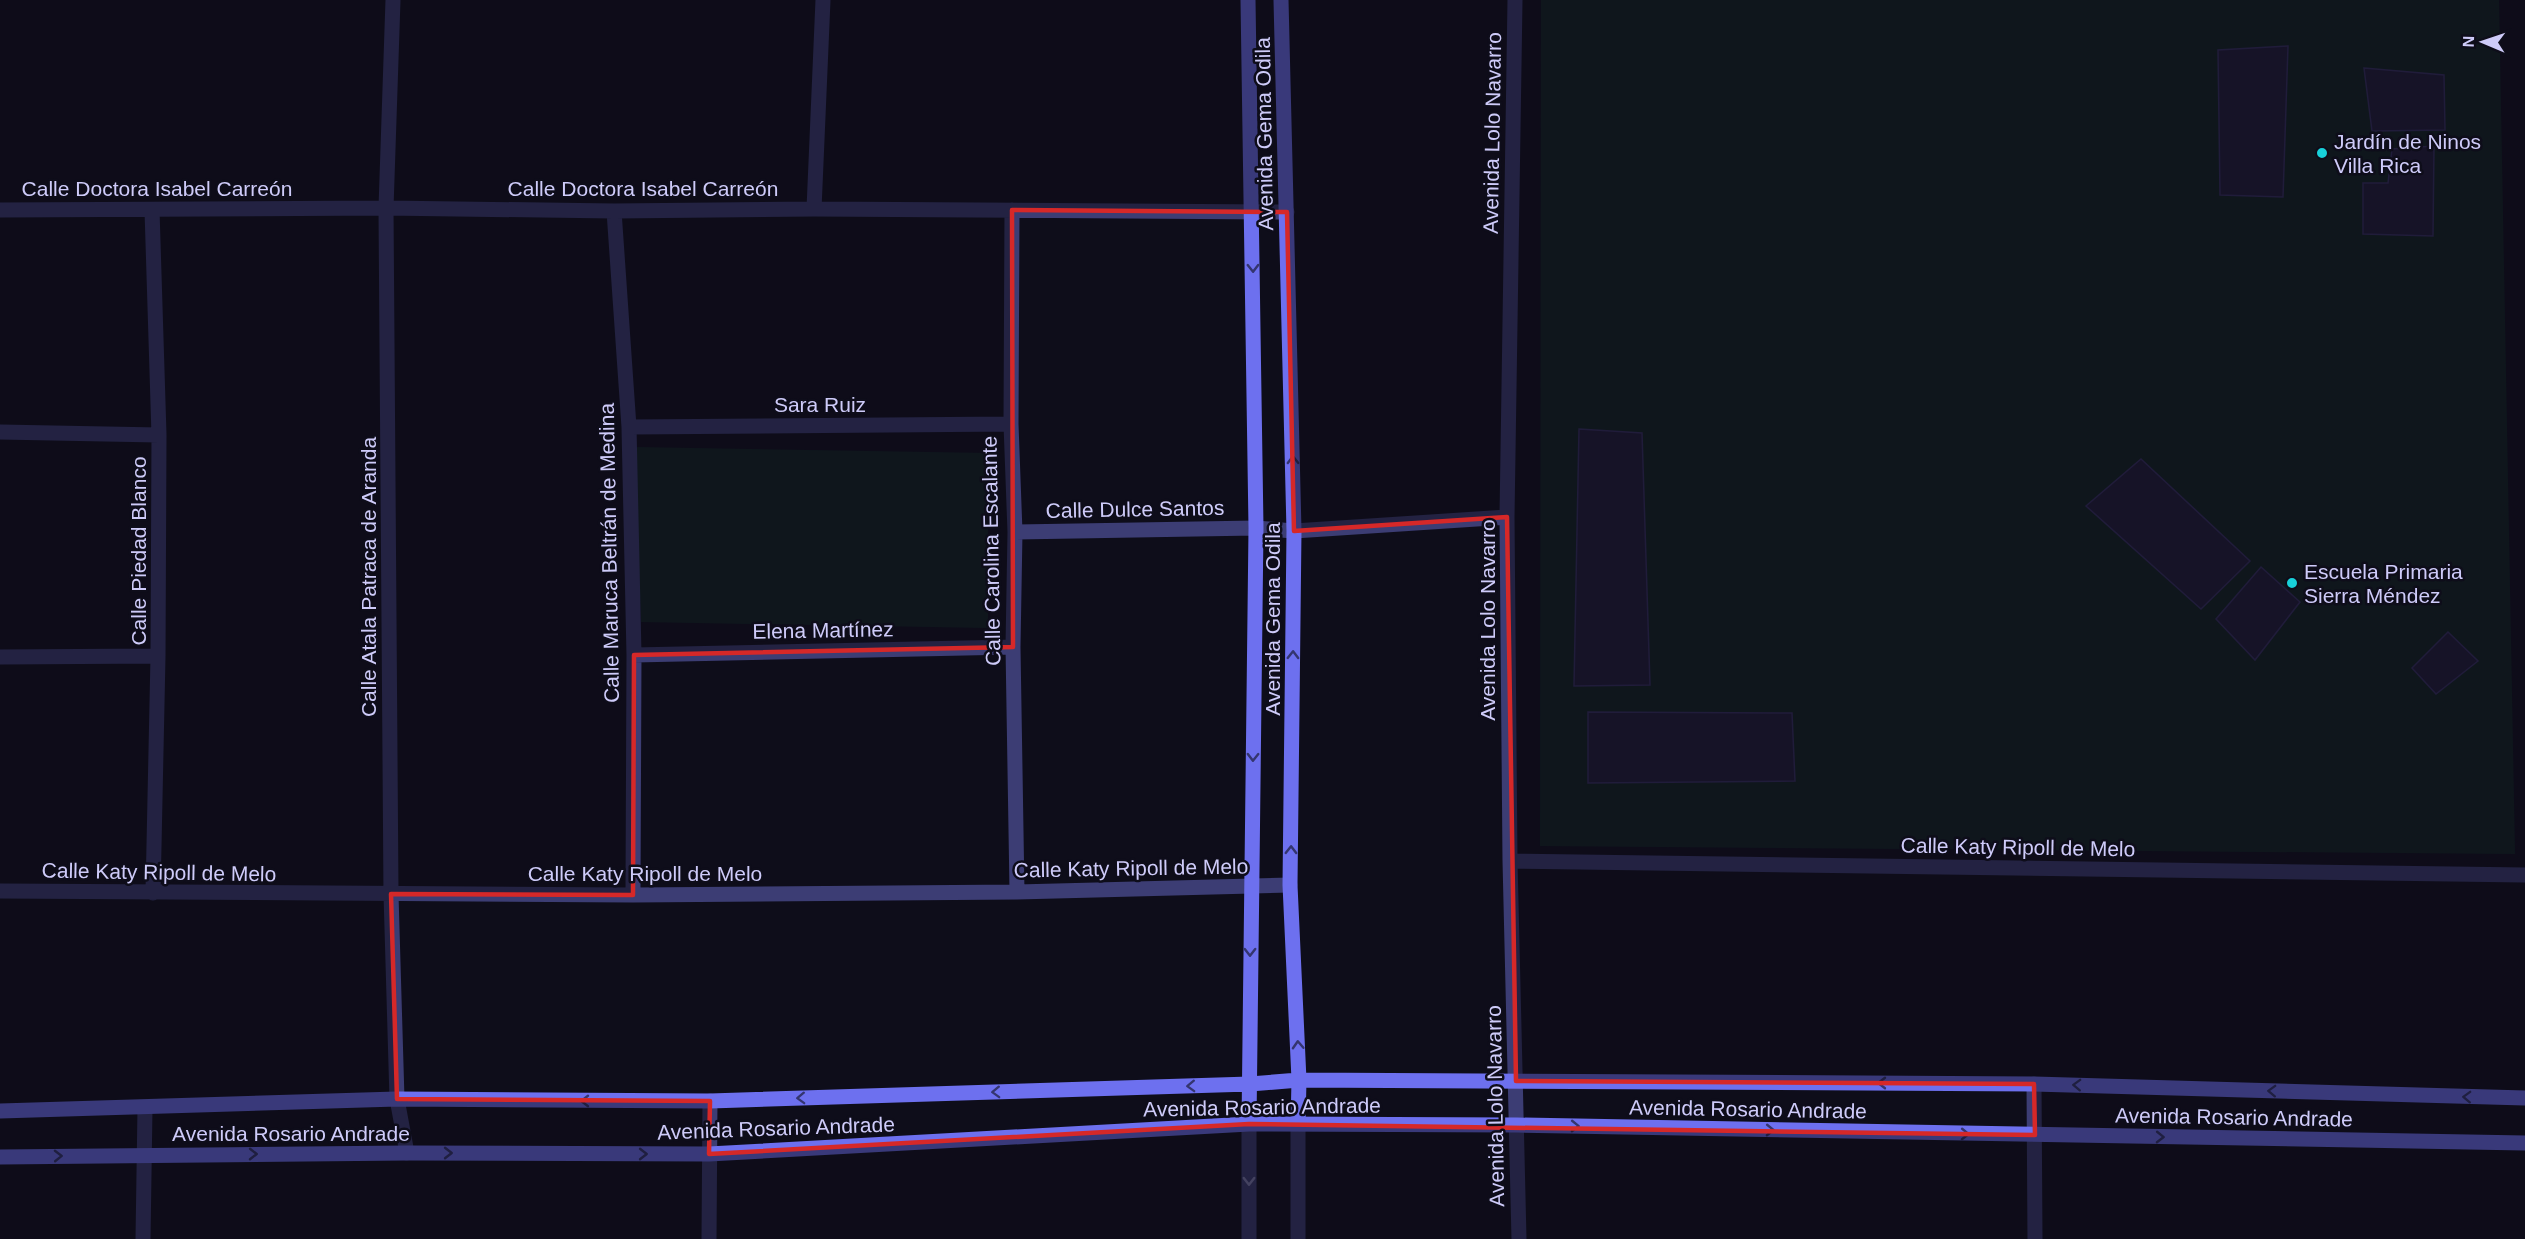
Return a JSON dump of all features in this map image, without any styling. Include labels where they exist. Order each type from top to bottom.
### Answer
[{"type":"street","name":"Calle Atala Patraca de Aranda","points":[[393,0],[386,208],[391,894],[397,1099],[407,1153]]},
{"type":"street","points":[[814,209],[823,0]]},
{"type":"street","name":"Avenida Gema Odila","points":[[1248,0],[1256,528],[1249,1239]]},
{"type":"street","name":"Avenida Gema Odila","points":[[1281,0],[1294,531],[1290,885],[1299,1080],[1298,1239]]},
{"type":"street","name":"Avenida Lolo Navarro","points":[[1515,0],[1507,517],[1510,861],[1519,1239]]},
{"type":"street","name":"Calle Doctora Isabel Carreón","points":[[0,210],[386,208],[614,211],[814,209],[1287,212]]},
{"type":"street","name":"Calle Piedad Blanco","points":[[152,210],[159,435],[158,656],[153,893]]},
{"type":"street","name":"Calle Carolina Escalante","points":[[1012,210],[1011,424],[1015,532],[1013,647],[1017,892]]},
{"type":"street","name":"Calle Maruca Beltrán de Medina","points":[[614,211],[629,427],[634,655],[633,895]]},
{"type":"street","name":"Sara Ruiz","points":[[629,427],[1011,424]]},
{"type":"street","points":[[0,432],[159,435]]},
{"type":"street","name":"Calle Dulce Santos","points":[[1015,532],[1256,528],[1294,531],[1507,517]]},
{"type":"street","name":"Elena Martínez","points":[[634,655],[1013,647]]},
{"type":"street","points":[[0,657],[158,656]]},
{"type":"street","name":"Calle Katy Ripoll de Melo","points":[[1510,861],[2525,875]]},
{"type":"street","name":"Calle Katy Ripoll de Melo","points":[[0,891],[633,895],[1017,892],[1290,885]]},
{"type":"street","name":"Avenida Rosario Andrade","points":[[0,1111],[397,1099],[710,1101],[1250,1084],[1299,1080],[2034,1084],[2525,1098]]},
{"type":"street","points":[[2034,1084],[2035,1239]]},
{"type":"street","points":[[709,1239],[710,1101]]},
{"type":"street","points":[[143,1239],[145,1108]]},
{"type":"street","name":"Avenida Rosario Andrade","points":[[0,1157],[407,1153],[709,1154],[1249,1124],[1516,1125],[2525,1143]]},
{"type":"highlighted area","points":[[1012,210],[1287,212],[1294,531],[1507,517],[1516,1081],[2034,1084],[2035,1135],[1249,1124],[709,1154],[710,1101],[397,1099],[391,894],[633,895],[634,655],[1013,647]]},
{"type":"green space","points":[[1541,0],[2499,0],[2515,854],[1540,846]]},
{"type":"green space","points":[[634,447],[988,453],[988,628],[641,622]]},
{"type":"building","points":[[2288,46],[2283,197],[2220,195],[2218,50]]},
{"type":"building","points":[[2364,68],[2444,75],[2445,130],[2372,131]]},
{"type":"building","points":[[2434,146],[2433,236],[2363,234],[2363,183],[2388,183],[2392,149]]},
{"type":"building","points":[[1579,429],[1642,433],[1650,685],[1574,686]]},
{"type":"building","points":[[2141,459],[2250,561],[2201,609],[2086,506]]},
{"type":"building","points":[[2261,567],[2300,602],[2255,660],[2216,619]]},
{"type":"building","points":[[2448,632],[2478,661],[2436,694],[2412,668]]},
{"type":"building","points":[[1588,712],[1792,713],[1795,781],[1588,783]]},
{"type":"place","name":"Jardín de Ninos Villa Rica","points":[[2322,153]]},
{"type":"place","name":"Escuela Primaria Sierra Méndez","points":[[2292,583]]}]
